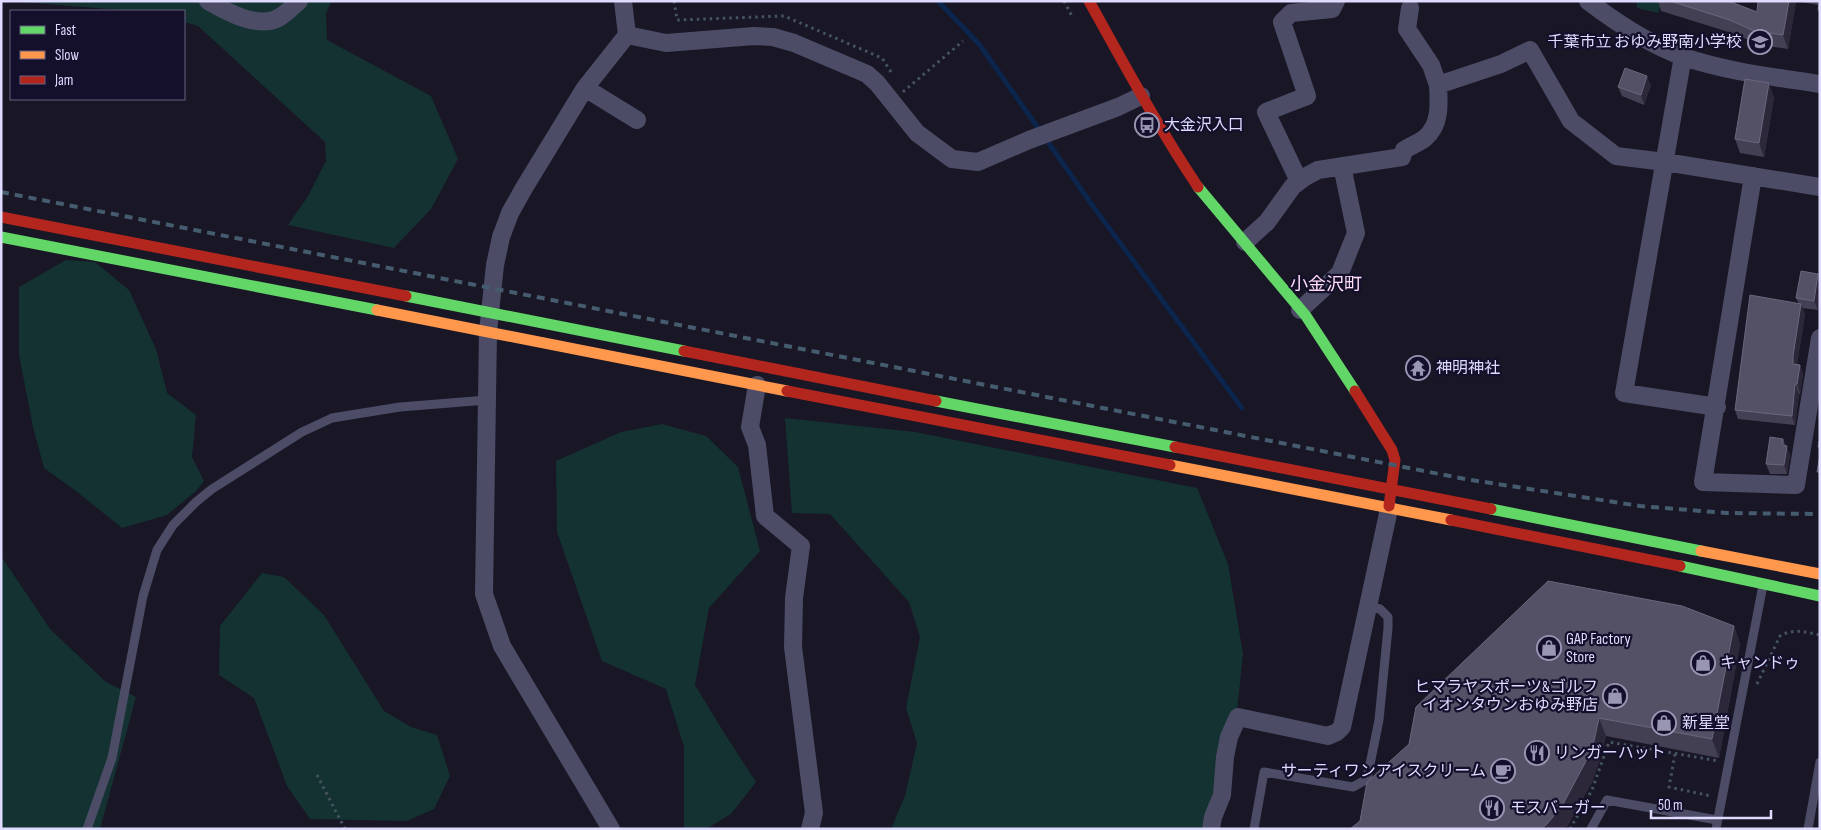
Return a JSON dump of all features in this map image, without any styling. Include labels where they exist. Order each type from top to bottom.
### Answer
[{"type":"street","points":[[208,1],[227,12],[247,19],[269,21],[280,17],[299,1]]},
{"type":"street","points":[[611,829],[502,646],[484,594],[488,332],[495,265],[501,237],[510,213],[524,188],[585,88],[627,35],[623,1]]},
{"type":"street","points":[[1089,1],[1141,96],[1177,156],[1202,193],[1300,310],[1344,374],[1392,450],[1395,460],[1389,509],[1342,727],[1337,732],[1328,736],[1238,717],[1229,737],[1222,795],[1213,817],[1211,829]]},
{"type":"street","points":[[1299,182],[1266,112],[1307,96],[1282,22],[1292,13],[1332,9],[1336,1]]},
{"type":"street","points":[[1588,1],[1633,32],[1683,56],[1724,68],[1820,84]]},
{"type":"street","points":[[1244,242],[1267,222],[1293,186],[1318,170],[1402,157],[1404,150],[1426,137],[1435,124],[1440,104],[1438,84],[1431,64],[1407,29],[1410,8]]},
{"type":"street","points":[[627,35],[666,43],[754,36],[773,37],[794,44],[867,74],[877,83],[917,133],[952,159],[978,162],[1029,140],[1118,107],[1141,96]]},
{"type":"street","points":[[1438,84],[1501,64],[1530,50],[1571,121],[1616,156],[1820,187]]},
{"type":"street","points":[[1683,56],[1624,393],[1717,407]]},
{"type":"street","points":[[585,88],[637,120]]},
{"type":"street","points":[[1300,310],[1340,272],[1356,233],[1342,166]]},
{"type":"street","points":[[1753,176],[1717,407],[1703,482],[1796,486],[1820,338]]},
{"type":"street","points":[[1,217],[1820,574]]},
{"type":"street","points":[[1,237],[1597,549],[1820,596]]},
{"type":"street","points":[[757,385],[750,427],[757,445],[765,516],[801,546],[794,598],[793,647],[814,813],[810,829]]},
{"type":"lane","points":[[87,829],[112,758],[149,572],[157,550],[172,525],[196,502],[240,470],[302,432],[332,418],[400,407],[487,400]]},
{"type":"lane","points":[[1591,829],[1608,800],[1716,824],[1763,585]]},
{"type":"lane","points":[[1254,829],[1264,772],[1353,787],[1367,780],[1378,720],[1388,628],[1388,617],[1380,609],[1368,606]]},
{"type":"lane","points":[[1808,829],[1820,762]]},
{"type":"path","points":[[1570,829],[1592,790],[1609,742],[1729,763]]},
{"type":"path","points":[[317,775],[345,829]]},
{"type":"green space","points":[[8,1],[331,1],[326,14],[327,40],[431,96],[458,159],[431,209],[394,248],[288,225],[308,196],[326,161],[325,142],[198,26],[185,22],[185,10],[121,10]]},
{"type":"green space","points":[[1636,1],[1662,1],[1658,13],[1637,8]]},
{"type":"green space","points":[[66,260],[95,262],[129,290],[156,349],[167,393],[196,415],[192,457],[204,481],[196,491],[167,515],[122,528],[44,468],[33,427],[19,355],[19,287]]},
{"type":"green space","points":[[785,418],[915,432],[1197,488],[1228,564],[1243,654],[1237,711],[1202,829],[891,829],[905,796],[917,743],[906,708],[920,637],[909,602],[830,514],[792,513]]},
{"type":"green space","points":[[662,424],[706,436],[738,467],[760,551],[709,608],[695,685],[756,782],[731,814],[706,829],[684,829],[684,747],[666,689],[602,661],[557,532],[556,461],[621,432]]},
{"type":"green space","points":[[1,556],[50,629],[106,682],[136,697],[100,829],[1,829]]},
{"type":"green space","points":[[262,573],[284,577],[324,615],[384,711],[411,727],[437,735],[450,776],[434,809],[407,821],[310,819],[287,786],[254,698],[219,675],[220,626]]},
{"type":"building","points":[[1670,1],[1731,1],[1757,12],[1758,1],[1789,1],[1783,35],[1754,31],[1730,20]]},
{"type":"building","points":[[1625,68],[1647,76],[1641,95],[1618,87]]},
{"type":"building","points":[[1745,79],[1769,83],[1759,143],[1735,139]]},
{"type":"building","points":[[1801,271],[1818,274],[1814,301],[1796,298]]},
{"type":"building","points":[[1750,295],[1801,304],[1793,356],[1793,364],[1800,365],[1797,384],[1795,384],[1792,416],[1735,410]]},
{"type":"building","points":[[1770,437],[1783,439],[1783,445],[1787,446],[1784,465],[1766,464]]},
{"type":"building","points":[[1820,455],[1820,472],[1817,472]]},
{"type":"building","points":[[1548,581],[1682,606],[1734,626],[1712,739],[1599,718],[1594,741],[1585,763],[1562,806],[1541,829],[1350,829],[1360,821],[1367,782],[1409,744],[1416,707]]},
{"type":"waterway","points":[[938,1],[979,44],[1095,209],[1242,408]]},
{"type":"railway","points":[[1,192],[1465,479],[1640,506],[1726,513],[1820,514]]},
{"type":"traffic: fast","points":[[1198,187],[1306,316],[1355,391]]},
{"type":"traffic: fast","points":[[1,237],[377,310]]},
{"type":"traffic: fast","points":[[406,296],[684,351]]},
{"type":"traffic: fast","points":[[936,401],[1175,447]]},
{"type":"traffic: fast","points":[[1491,509],[1701,551]]},
{"type":"traffic: fast","points":[[1680,566],[1820,596]]},
{"type":"traffic: slow","points":[[377,310],[787,391]]},
{"type":"traffic: slow","points":[[1170,465],[1451,520]]},
{"type":"traffic: slow","points":[[1701,551],[1820,574]]},
{"type":"traffic: jam","points":[[1089,1],[1128,72],[1198,187]]},
{"type":"traffic: jam","points":[[1,217],[406,296]]},
{"type":"traffic: jam","points":[[684,351],[936,401]]},
{"type":"traffic: jam","points":[[787,391],[1170,465]]},
{"type":"traffic: jam","points":[[1355,391],[1392,450],[1395,460],[1389,506]]},
{"type":"traffic: jam","points":[[1175,447],[1491,509]]},
{"type":"traffic: jam","points":[[1451,520],[1680,566]]},
{"type":"place","name":"千葉市立 おゆみ野南小学校","points":[[1760,42]]},
{"type":"place","name":"大金沢入口","points":[[1147,125]]},
{"type":"place","name":"神明神社","points":[[1418,368]]},
{"type":"place","name":"GAP Factory Store","points":[[1549,648]]},
{"type":"place","name":"キャンドゥ","points":[[1703,663]]},
{"type":"place","name":"ヒマラヤスポーツ&ゴルフ イオンタウンおゆみ野店","points":[[1615,696]]},
{"type":"place","name":"新星堂","points":[[1664,723]]},
{"type":"place","name":"リンガーハット","points":[[1537,753]]},
{"type":"place","name":"サーティワンアイスクリーム","points":[[1503,771]]},
{"type":"place","name":"モスバーガー","points":[[1492,808]]},
{"type":"district","name":"小金沢町","points":[[1326,284]]}]
